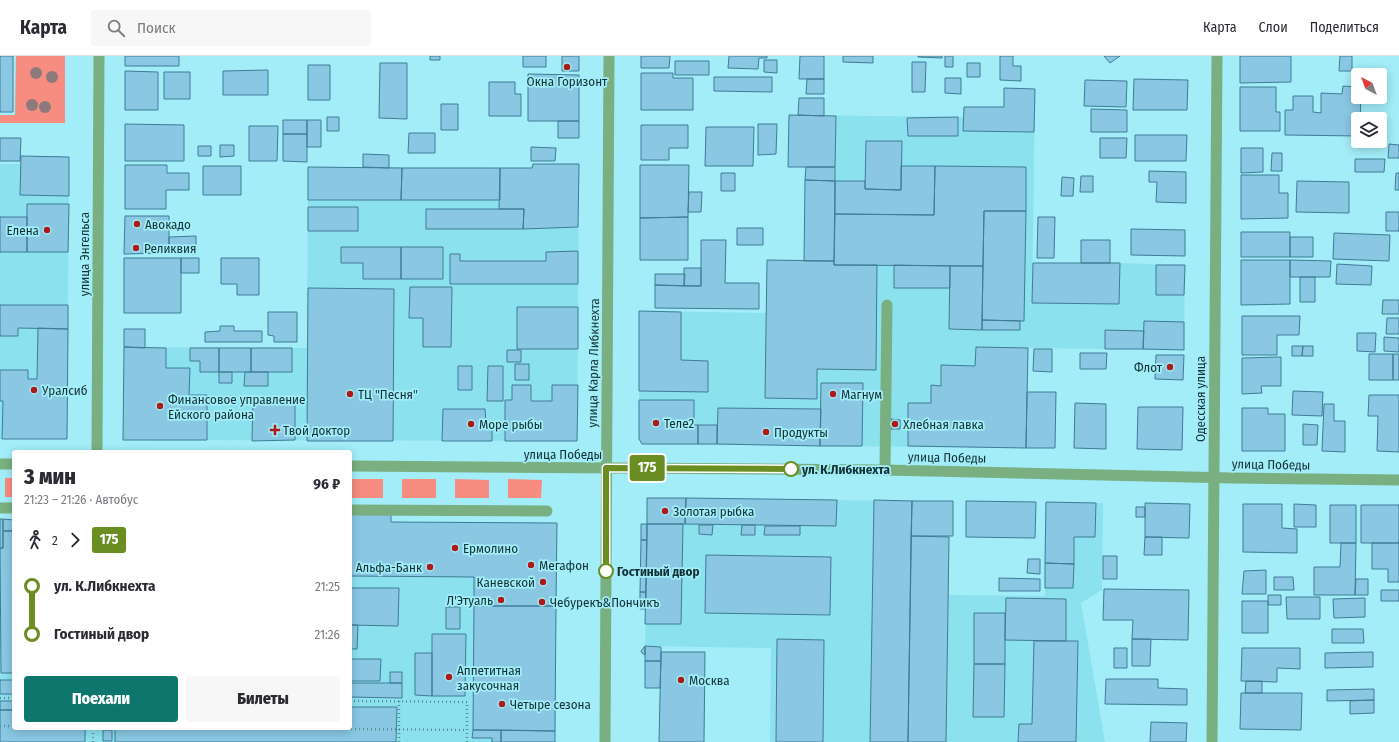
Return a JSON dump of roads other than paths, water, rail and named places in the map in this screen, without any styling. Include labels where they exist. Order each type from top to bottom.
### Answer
[{"type":"street","name":"улица Энгельса","points":[[97,450],[99,56]]},
{"type":"street","name":"улица Карла Либкнехта","points":[[605,742],[610,56]]},
{"type":"street","name":"Одесская улица","points":[[1212,742],[1217,56]]},
{"type":"street","points":[[885,470],[887,305]]},
{"type":"street","points":[[0,464],[12,464]]},
{"type":"street","name":"улица Победы","points":[[352,466],[885,470],[1399,480]]},
{"type":"street","points":[[0,508],[12,508]]},
{"type":"street","points":[[352,510],[547,511]]},
{"type":"place","name":"Окна Горизонт","points":[[567,67]]},
{"type":"place","name":"Авокадо","points":[[137,224]]},
{"type":"place","name":"Елена","points":[[47,230]]},
{"type":"place","name":"Реликвия","points":[[136,248]]},
{"type":"place","name":"Флот","points":[[1170,367]]},
{"type":"place","name":"Уралсиб","points":[[34,390]]},
{"type":"place","name":"ТЦ \"Песня\"","points":[[350,394]]},
{"type":"place","name":"Магнум","points":[[833,394]]},
{"type":"place","name":"Финансовое управление Ейского района","points":[[160,406]]},
{"type":"place","name":"Теле2","points":[[656,423]]},
{"type":"place","name":"Море рыбы","points":[[471,424]]},
{"type":"place","name":"Хлебная лавка","points":[[895,424]]},
{"type":"place","name":"Твой доктор","points":[[275,430]]},
{"type":"place","name":"Продукты","points":[[766,432]]},
{"type":"place","name":"ул. К.Либкнехта","points":[[791,469]]},
{"type":"place","name":"Золотая рыбка","points":[[665,511]]},
{"type":"place","name":"Ермолино","points":[[455,548]]},
{"type":"place","name":"Мегафон","points":[[531,565]]},
{"type":"place","name":"Альфа-Банк","points":[[430,567]]},
{"type":"place","name":"Гостиный двор","points":[[606,571]]},
{"type":"place","name":"Каневской","points":[[543,582]]},
{"type":"place","name":"Л'Этуаль","points":[[501,600]]},
{"type":"place","name":"Чебурекъ&Пончикъ","points":[[542,602]]},
{"type":"place","name":"Аппетитная закусочная","points":[[449,677]]},
{"type":"place","name":"Москва","points":[[681,680]]},
{"type":"place","name":"Четыре сезона","points":[[502,704]]}]
